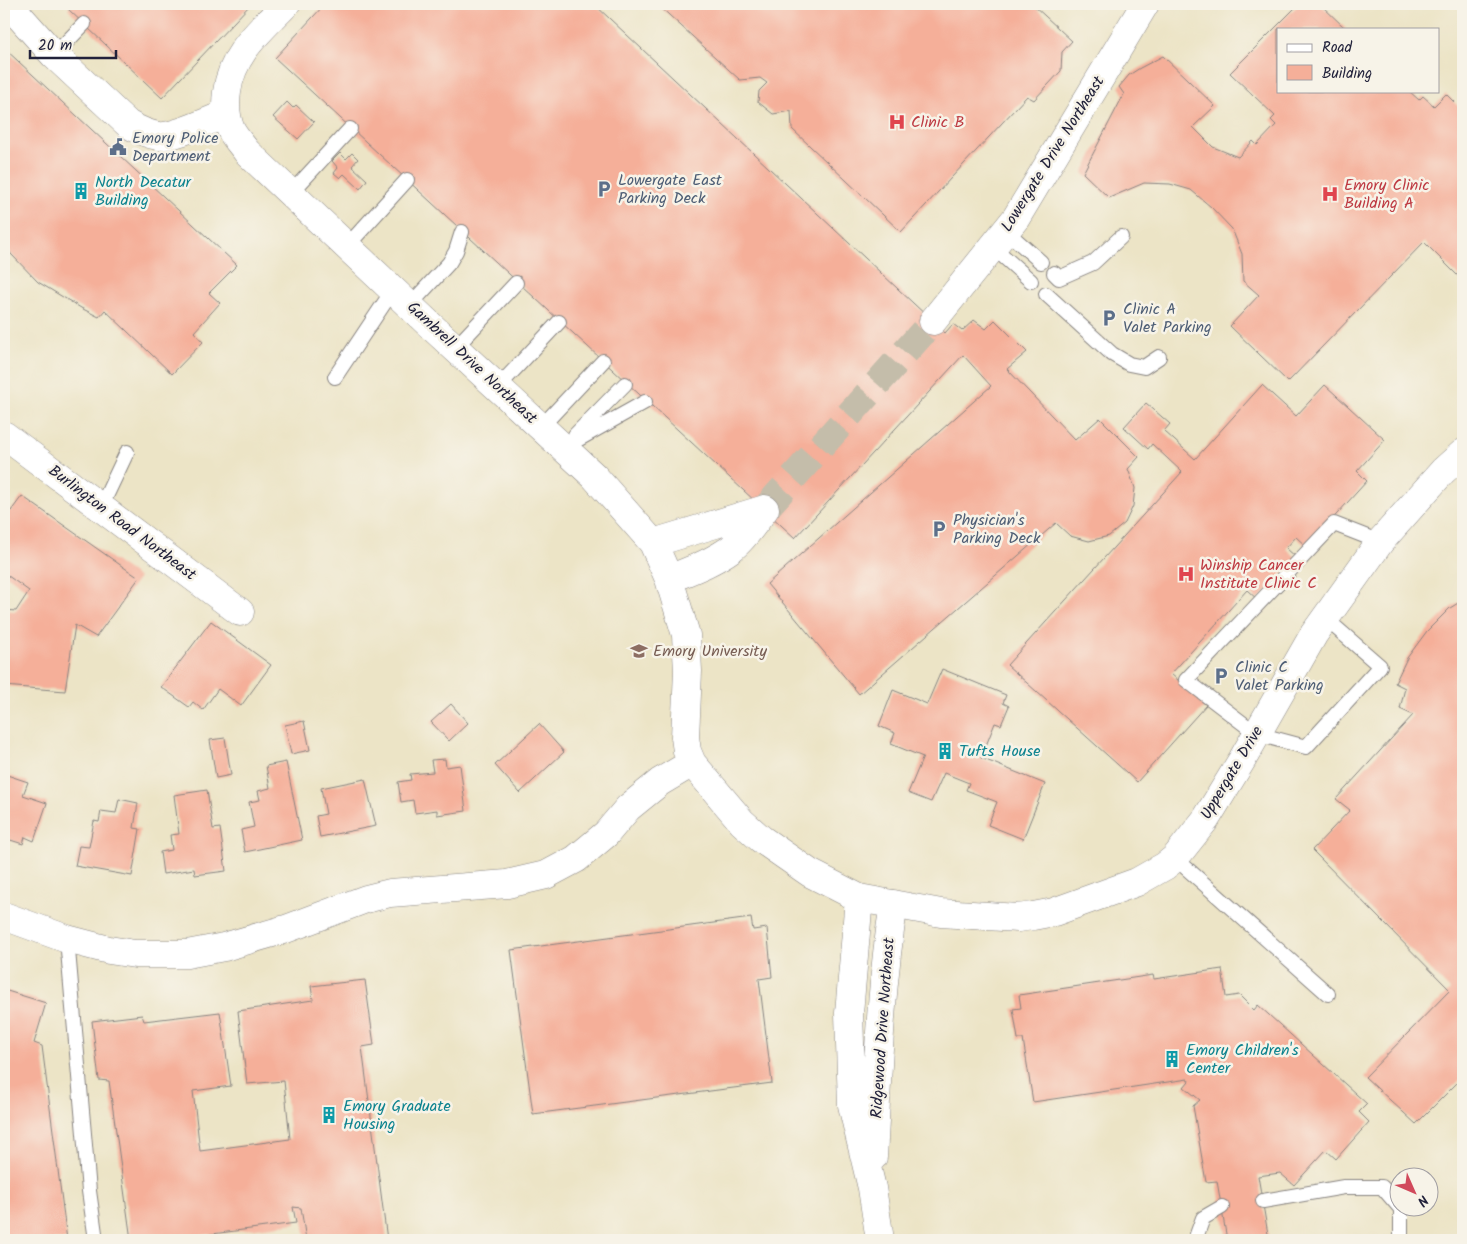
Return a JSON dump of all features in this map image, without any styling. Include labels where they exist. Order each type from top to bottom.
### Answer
[{"type":"street","name":"Gambrell Drive Northeast","points":[[286,4],[246,46],[232,67],[228,85],[226,114],[232,132],[247,152],[401,298],[594,476],[653,543],[670,579],[686,635],[688,671],[685,737],[687,751],[692,763]]},
{"type":"street","name":"Lowergate Drive Northeast","points":[[933,321],[950,303],[1016,218],[1142,5]]},
{"type":"street","points":[[9,8],[54,55],[128,124],[141,132],[160,136],[178,132],[226,114]]},
{"type":"street","name":"Burlington Road Northeast","points":[[4,435],[240,612]]},
{"type":"street","name":"Uppergate Drive","points":[[894,904],[941,913],[1018,918],[1033,916],[1054,912],[1137,882],[1175,858],[1206,819],[1325,618],[1380,542],[1443,471],[1463,453]]},
{"type":"street","points":[[653,543],[765,510],[750,530],[733,547],[706,564],[670,579]]},
{"type":"street","points":[[4,916],[67,939],[109,950],[187,954],[224,947],[286,930],[366,899],[390,893],[507,884],[546,875],[576,859],[606,834],[628,808],[660,782],[692,763],[742,822],[762,839],[810,873],[859,898],[894,904]]},
{"type":"street","name":"Ridgewood Drive Northeast","points":[[859,898],[849,1013],[852,1105],[872,1188],[880,1240]]},
{"type":"street","name":"Ridgewood Drive Northeast","points":[[872,1188],[880,1020],[894,904]]},
{"type":"lane","points":[[54,55],[84,24]]},
{"type":"lane","points":[[291,193],[350,129]]},
{"type":"lane","points":[[347,246],[407,180]]},
{"type":"lane","points":[[336,378],[401,298],[450,263],[462,232]]},
{"type":"lane","points":[[1054,273],[1059,278],[1093,264],[1122,237]]},
{"type":"lane","points":[[1000,239],[1041,262]]},
{"type":"lane","points":[[1000,239],[1031,281]]},
{"type":"lane","points":[[455,348],[516,283]]},
{"type":"lane","points":[[1046,294],[1112,354],[1129,364],[1144,367],[1159,357]]},
{"type":"lane","points":[[498,388],[559,322]]},
{"type":"lane","points":[[541,427],[603,361]]},
{"type":"lane","points":[[563,448],[625,384]]},
{"type":"lane","points":[[563,448],[645,402]]},
{"type":"lane","points":[[101,507],[127,452]]},
{"type":"lane","points":[[1325,618],[1380,666],[1306,747],[1257,734],[1186,680],[1334,524],[1380,542]]},
{"type":"lane","points":[[1175,858],[1328,994]]},
{"type":"lane","points":[[67,939],[89,1191],[96,1240]]},
{"type":"lane","points":[[1263,1201],[1344,1187],[1382,1187],[1401,1209],[1402,1240]]},
{"type":"lane","points":[[1195,1240],[1203,1218],[1222,1207]]},
{"type":"building","points":[[73,4],[251,4],[162,98],[68,9]]},
{"type":"building","name":"Lowergate East Parking Deck","points":[[325,4],[594,4],[945,333],[953,324],[962,331],[974,320],[986,329],[995,320],[1027,352],[1007,369],[1075,440],[1100,418],[1139,457],[1128,469],[1135,488],[1133,506],[1125,523],[1109,536],[1089,541],[1070,536],[1056,523],[859,694],[767,584],[991,386],[963,355],[795,538],[275,58]]},
{"type":"building","name":"Clinic B","points":[[657,4],[1032,4],[1072,41],[1062,52],[1061,71],[1034,100],[1027,96],[901,232],[792,129],[791,111],[773,114],[758,102],[759,91],[767,83],[760,78],[740,80]]},
{"type":"building","name":"Emory Clinic Building A","points":[[1299,4],[1320,4],[1345,28],[1277,28],[1277,92],[1410,92],[1419,100],[1423,96],[1434,106],[1446,94],[1463,111],[1463,281],[1424,242],[1288,382],[1230,326],[1259,295],[1243,281],[1242,254],[1232,229],[1211,207],[1191,190],[1170,184],[1144,183],[1109,198],[1083,173],[1124,94],[1119,87],[1129,75],[1163,56],[1215,106],[1193,127],[1213,147],[1238,157],[1253,141],[1257,145],[1276,125],[1271,120],[1275,116],[1230,73]]},
{"type":"building","name":"North Decatur Building","points":[[4,48],[237,265],[209,293],[220,303],[194,332],[203,342],[172,374],[105,310],[99,317],[38,282],[11,254],[4,242]]},
{"type":"building","points":[[287,102],[293,108],[296,105],[314,122],[298,139],[273,117]]},
{"type":"building","points":[[340,153],[346,159],[352,153],[358,159],[352,166],[367,180],[360,189],[344,174],[340,178],[334,173],[338,168],[332,161]]},
{"type":"building","name":"Winship Cancer Institute Clinic C","points":[[1262,385],[1296,416],[1325,385],[1385,440],[1357,471],[1367,481],[1307,547],[1296,537],[1286,548],[1297,558],[1258,600],[1247,590],[1171,674],[1206,705],[1137,782],[1007,665],[1182,472],[1152,444],[1148,449],[1124,427],[1134,416],[1146,403],[1170,424],[1164,431],[1195,459]]},
{"type":"building","points":[[22,496],[139,578],[96,637],[75,625],[65,691],[4,686],[4,610],[16,611],[29,591],[4,573],[4,506],[11,511]]},
{"type":"building","points":[[1463,600],[1463,1077],[1416,1124],[1365,1077],[1450,990],[1312,850],[1350,810],[1336,799],[1413,715],[1400,709],[1405,688],[1395,683],[1407,658],[1427,631],[1450,608]]},
{"type":"building","points":[[211,621],[271,665],[241,706],[218,689],[203,710],[193,702],[189,707],[161,687]]},
{"type":"building","name":"Tufts House","points":[[942,669],[1006,695],[1003,703],[1009,706],[1001,725],[995,723],[981,758],[1045,784],[1023,839],[988,825],[997,802],[966,790],[969,783],[944,773],[931,802],[908,793],[923,757],[891,744],[895,733],[879,726],[893,690],[927,704]]},
{"type":"building","points":[[451,704],[468,723],[449,741],[431,722]]},
{"type":"building","points":[[304,721],[310,750],[291,754],[285,725]]},
{"type":"building","points":[[539,724],[564,752],[520,793],[495,765]]},
{"type":"building","points":[[225,738],[231,775],[216,778],[210,740]]},
{"type":"building","points":[[445,759],[446,767],[460,765],[466,811],[437,815],[437,810],[415,813],[413,800],[401,802],[398,782],[411,780],[410,774],[433,772],[431,760]]},
{"type":"building","points":[[286,762],[302,840],[245,852],[241,830],[254,827],[249,802],[260,800],[258,791],[270,788],[266,766]]},
{"type":"building","points":[[4,774],[28,782],[23,795],[47,803],[34,841],[25,837],[23,844],[4,838]]},
{"type":"building","points":[[365,779],[376,826],[320,837],[316,816],[326,814],[321,788]]},
{"type":"building","points":[[207,790],[213,829],[220,828],[226,871],[195,875],[194,869],[163,874],[160,852],[172,850],[170,835],[179,834],[174,795]]},
{"type":"building","points":[[119,799],[138,803],[134,828],[140,829],[132,876],[75,866],[79,846],[89,847],[94,821],[99,822],[101,811],[116,813]]},
{"type":"building","points":[[751,918],[753,930],[767,928],[772,977],[759,979],[772,1083],[533,1114],[511,950]]},
{"type":"building","name":"Emory Children's Center","points":[[1222,969],[1226,997],[1239,995],[1254,1010],[1258,1005],[1367,1104],[1359,1112],[1369,1122],[1336,1159],[1326,1150],[1294,1185],[1280,1173],[1258,1176],[1269,1240],[1227,1240],[1217,1181],[1206,1182],[1193,1106],[1200,1100],[1184,1087],[1189,1081],[1188,1079],[1033,1102],[1023,1039],[1018,1039],[1013,1009],[1021,1008],[1019,995],[1153,975],[1154,979]]},
{"type":"building","name":"Emory Graduate Housing","points":[[365,980],[374,1045],[362,1047],[387,1240],[306,1240],[301,1208],[293,1207],[296,1223],[197,1236],[198,1240],[131,1240],[109,1081],[99,1080],[92,1021],[142,1015],[144,1021],[220,1012],[231,1086],[193,1091],[200,1151],[290,1139],[284,1081],[247,1084],[238,1011],[313,1000],[311,986]]},
{"type":"building","points":[[4,990],[46,1003],[34,1043],[42,1046],[67,1240],[4,1240]]},
{"type":"tunnel","points":[[765,509],[933,321]]},
{"type":"place","name":"Clinic B","points":[[897,122]]},
{"type":"place","name":"Emory Police Department","points":[[118,147]]},
{"type":"place","name":"Lowergate East Parking Deck","points":[[604,189]]},
{"type":"place","name":"North Decatur Building","points":[[81,191]]},
{"type":"place","name":"Emory Clinic Building A","points":[[1330,194]]},
{"type":"place","name":"Clinic A Valet Parking","points":[[1109,318]]},
{"type":"place","name":"Physician's Parking Deck","points":[[939,529]]},
{"type":"place","name":"Winship Cancer Institute Clinic C","points":[[1186,574]]},
{"type":"place","name":"Emory University","points":[[639,651]]},
{"type":"place","name":"Clinic C Valet Parking","points":[[1221,676]]},
{"type":"place","name":"Tufts House","points":[[945,751]]},
{"type":"place","name":"Emory Children's Center","points":[[1172,1059]]},
{"type":"place","name":"Emory Graduate Housing","points":[[329,1115]]}]
